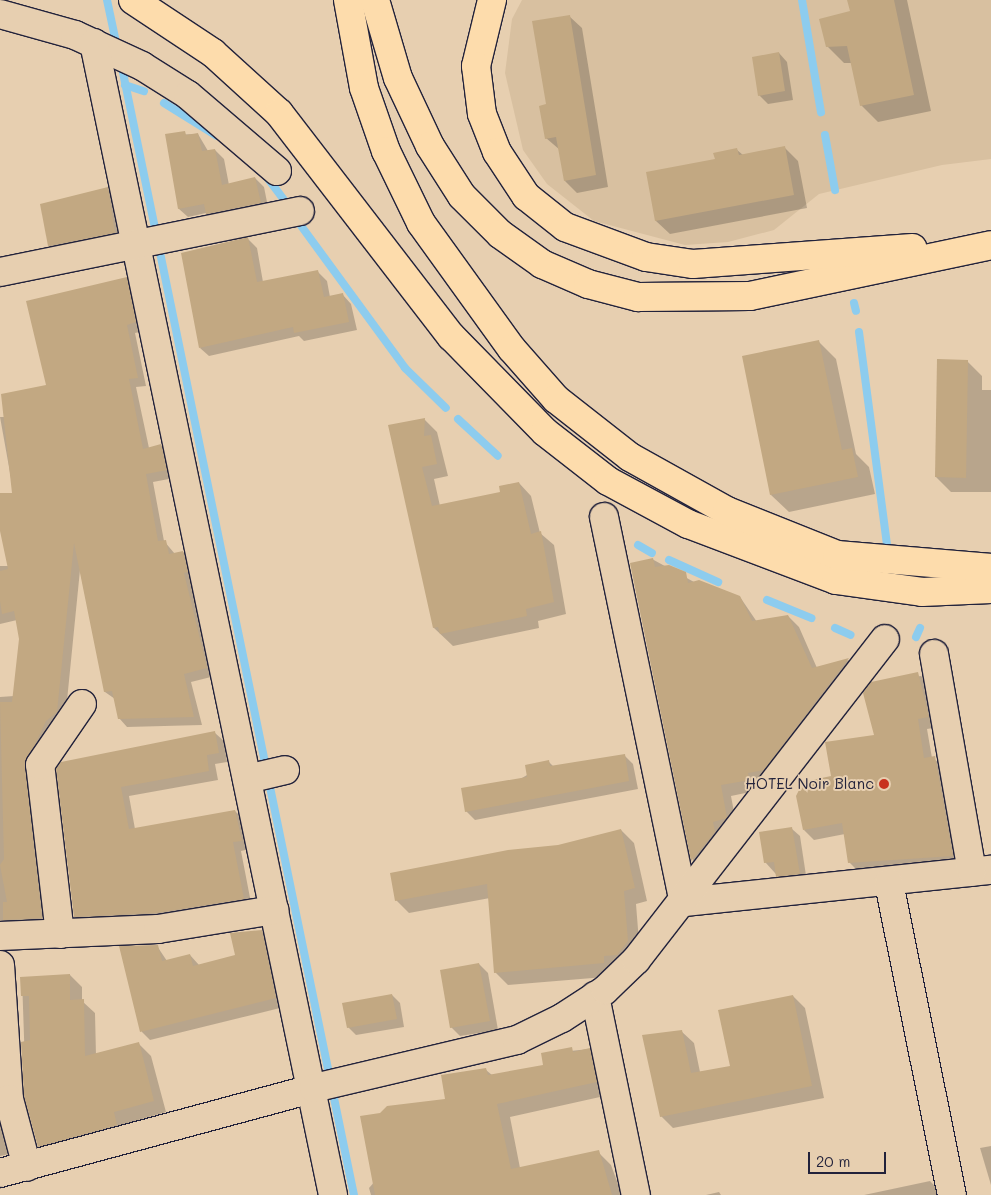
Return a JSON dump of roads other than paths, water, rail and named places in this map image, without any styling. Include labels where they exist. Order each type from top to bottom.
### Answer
[{"type":"highway","points":[[133,0],[213,53],[279,113],[451,336],[544,432],[608,481],[688,524],[836,580],[922,592],[991,589]]},
{"type":"highway","points":[[348,0],[364,88],[386,150],[421,223],[512,349],[556,399],[630,457],[727,511],[837,555],[991,568]]},
{"type":"highway","points":[[375,0],[398,78],[430,146],[462,196],[500,234],[542,264],[588,284],[638,297],[750,296],[991,243]]},
{"type":"highway","points":[[492,0],[476,66],[482,114],[497,152],[526,196],[565,227],[646,257],[693,264],[991,243]]},
{"type":"street","points":[[0,14],[97,45],[137,64],[188,95],[277,171]]},
{"type":"street","points":[[97,45],[250,778],[274,910],[334,1195]]},
{"type":"street","points":[[0,272],[300,212]]},
{"type":"street","points":[[604,517],[684,902]]},
{"type":"street","points":[[0,1173],[313,1089],[517,1040],[595,996],[636,960],[684,902],[885,639]]},
{"type":"street","points":[[684,902],[889,883],[981,871],[934,654]]},
{"type":"street","points":[[60,934],[40,765],[82,704]]},
{"type":"street","points":[[250,778],[284,770]]},
{"type":"street","points":[[889,883],[952,1195]]},
{"type":"street","points":[[0,936],[158,929],[274,910]]},
{"type":"street","points":[[0,965],[9,1099],[27,1166]]},
{"type":"street","points":[[595,996],[636,1195]]},
{"type":"waterway","points":[[107,0],[117,47]]},
{"type":"waterway","points":[[802,0],[821,112]]},
{"type":"waterway","points":[[121,63],[354,1195]]},
{"type":"waterway","points":[[125,85],[144,91]]},
{"type":"waterway","points":[[164,103],[217,136]]},
{"type":"waterway","points":[[825,135],[835,190]]},
{"type":"waterway","points":[[266,176],[286,203]]},
{"type":"waterway","points":[[299,223],[405,368],[446,408]]},
{"type":"waterway","points":[[854,303],[856,311]]},
{"type":"waterway","points":[[859,332],[887,544]]},
{"type":"waterway","points":[[458,419],[498,456]]},
{"type":"waterway","points":[[638,545],[652,553]]},
{"type":"waterway","points":[[669,560],[718,582]]},
{"type":"waterway","points":[[767,600],[811,618]]},
{"type":"waterway","points":[[835,628],[851,635]]},
{"type":"waterway","points":[[916,637],[920,628]]},
{"type":"place","name":"HOTEL Noir Blanc","points":[[884,784]]}]
